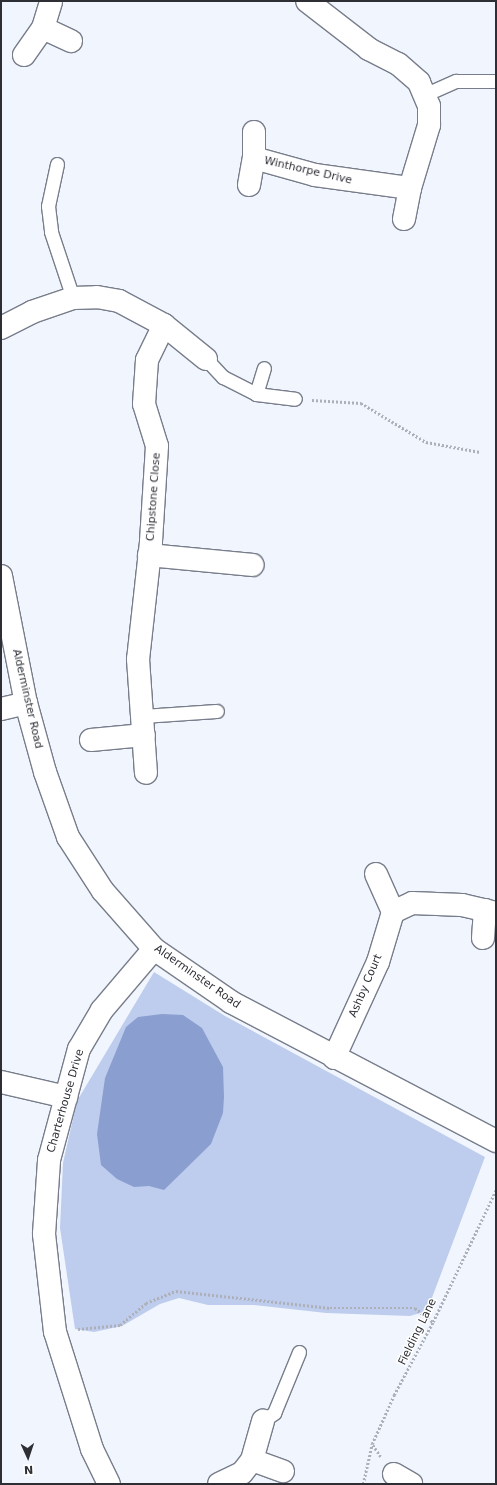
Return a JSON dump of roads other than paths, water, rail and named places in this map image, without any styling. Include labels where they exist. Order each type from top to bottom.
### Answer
[{"type":"street","points":[[24,55],[43,28],[51,1]]},
{"type":"street","points":[[307,1],[369,49],[398,64],[419,82],[429,106],[429,125],[410,188],[404,219]]},
{"type":"street","points":[[43,28],[71,42]]},
{"type":"street","name":"Winthorpe Drive","points":[[249,185],[254,158],[254,132]]},
{"type":"street","name":"Winthorpe Drive","points":[[254,158],[315,175],[410,188]]},
{"type":"street","points":[[1,328],[32,312],[73,298],[97,297],[119,301],[164,325],[206,359]]},
{"type":"street","name":"Chipstone Close","points":[[146,773],[138,659],[149,555],[157,446],[144,404],[148,360],[164,325]]},
{"type":"street","name":"Chipstone Close","points":[[149,555],[253,565]]},
{"type":"street","name":"Alderminster Road","points":[[1,576],[26,703],[45,772],[68,837],[103,891],[154,949],[231,1002],[334,1058],[496,1141]]},
{"type":"street","points":[[1,709],[26,703]]},
{"type":"street","points":[[91,740],[143,725]]},
{"type":"street","points":[[376,874],[393,912],[412,903],[462,905],[491,912],[482,938]]},
{"type":"street","name":"Ashby Court","points":[[334,1058],[378,962],[393,912]]},
{"type":"street","name":"Charterhouse Drive","points":[[109,1484],[92,1449],[56,1332],[44,1234],[50,1160],[79,1049],[102,1010],[154,949]]},
{"type":"street","points":[[1,1082],[66,1097]]},
{"type":"street","points":[[219,1484],[242,1473],[252,1460],[263,1421]]},
{"type":"street","points":[[252,1460],[283,1471]]},
{"type":"lane","points":[[424,95],[456,81],[496,81]]},
{"type":"lane","points":[[57,164],[48,206],[51,232],[73,298]]},
{"type":"lane","points":[[206,359],[223,377],[256,394],[295,399]]},
{"type":"lane","points":[[256,394],[264,368]]},
{"type":"lane","points":[[143,725],[217,711]]},
{"type":"lane","points":[[263,1421],[274,1413],[299,1352]]}]
